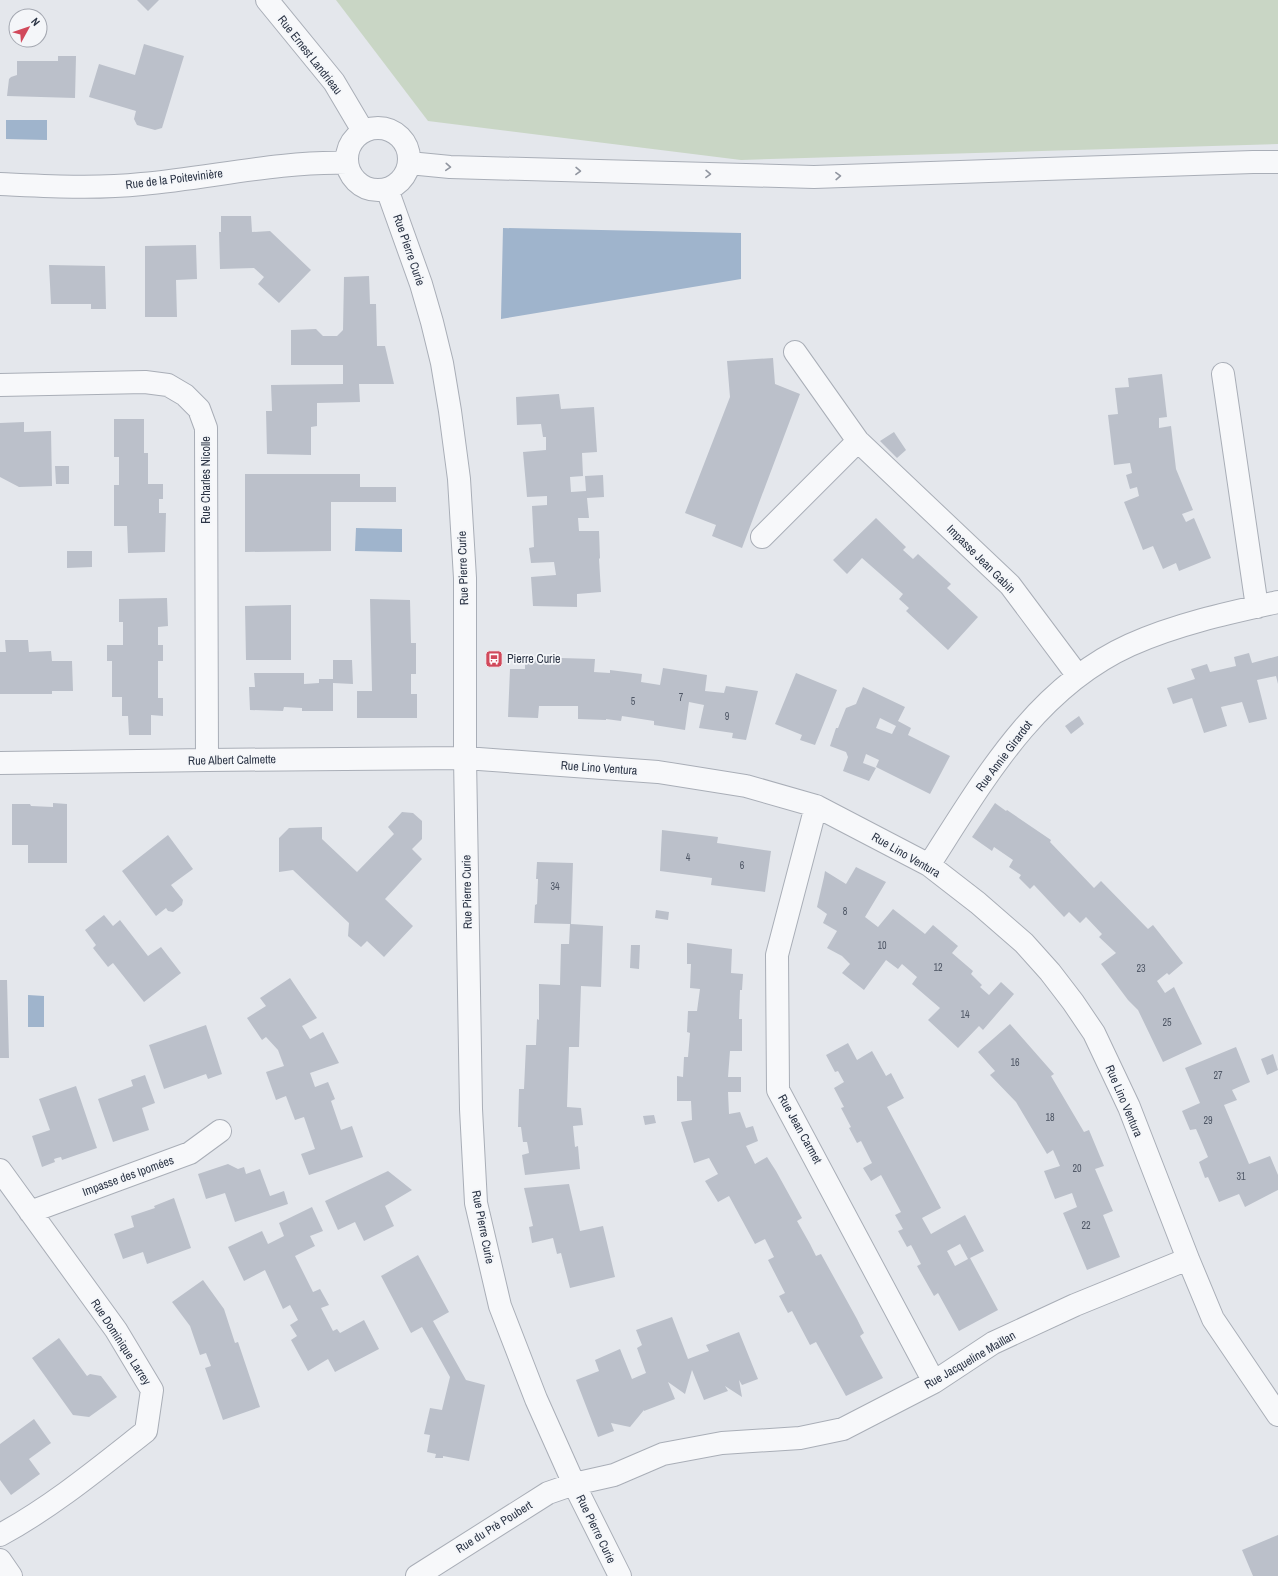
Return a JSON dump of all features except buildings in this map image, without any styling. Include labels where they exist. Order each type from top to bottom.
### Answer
[{"type":"street","name":"Rue Ernest Landrieau","points":[[267,0],[334,82],[363,131]]},
{"type":"street","points":[[372,128],[382,128],[392,131],[400,136],[407,149],[409,163],[402,179],[387,189],[370,189],[361,185],[349,172],[347,153],[350,145],[363,131],[372,128]]},
{"type":"street","name":"Rue de la Poitevinière","points":[[0,184],[53,186],[142,184],[270,167],[319,162],[347,163]]},
{"type":"street","points":[[409,163],[450,167],[814,177],[1278,162]]},
{"type":"street","name":"Rue Pierre Curie","points":[[387,189],[421,284],[432,322],[442,363],[459,479],[465,578],[465,758],[471,1109],[476,1203],[500,1306],[536,1399],[574,1484],[620,1576]]},
{"type":"street","name":"Impasse Jean Gabin","points":[[795,352],[858,441],[1010,585],[1078,676]]},
{"type":"street","points":[[1223,374],[1257,607]]},
{"type":"street","name":"Rue Charles Nicolle","points":[[0,385],[145,382],[168,385],[185,395],[199,409],[206,428],[208,760]]},
{"type":"street","points":[[762,537],[858,441]]},
{"type":"street","name":"Rue Annie Girardot","points":[[929,865],[1005,750],[1033,717],[1054,696],[1078,676],[1113,654],[1159,634],[1196,622],[1278,602]]},
{"type":"street","name":"Rue Albert Calmette","points":[[0,763],[465,758]]},
{"type":"street","name":"Rue Lino Ventura","points":[[465,758],[658,772],[746,786],[816,806],[929,865],[978,903],[1024,943],[1050,972],[1094,1033],[1128,1108],[1188,1259]]},
{"type":"street","name":"Rue Jean Carmet","points":[[816,806],[777,955],[778,1090],[934,1382]]},
{"type":"street","name":"Impasse des Ipomées","points":[[30,1212],[190,1153],[220,1131]]},
{"type":"street","name":"Rue Dominique Larrey","points":[[0,1170],[116,1330],[152,1390],[146,1431],[70,1490],[19,1525],[0,1535]]},
{"type":"street","points":[[1188,1259],[1213,1319],[1278,1415]]},
{"type":"street","name":"Rue Jacqueline Maillan","points":[[574,1484],[614,1475],[663,1454],[722,1443],[800,1438],[843,1429],[934,1382],[993,1344],[1020,1330],[1075,1305],[1188,1259]]},
{"type":"street","name":"Rue du Prè Poubert","points":[[417,1576],[548,1493],[574,1484]]},
{"type":"street","points":[[0,1560],[11,1576]]},
{"type":"green space","points":[[336,0],[1278,0],[1278,144],[741,160],[428,121]]},
{"type":"water","points":[[6,120],[47,120],[47,140],[6,139]]},
{"type":"water","points":[[503,228],[741,233],[741,279],[501,319]]},
{"type":"water","points":[[356,528],[402,529],[402,552],[355,551]]},
{"type":"water","points":[[28,995],[44,996],[44,1027],[28,1027]]},
{"type":"place","name":"Pierre Curie","points":[[494,659]]}]
